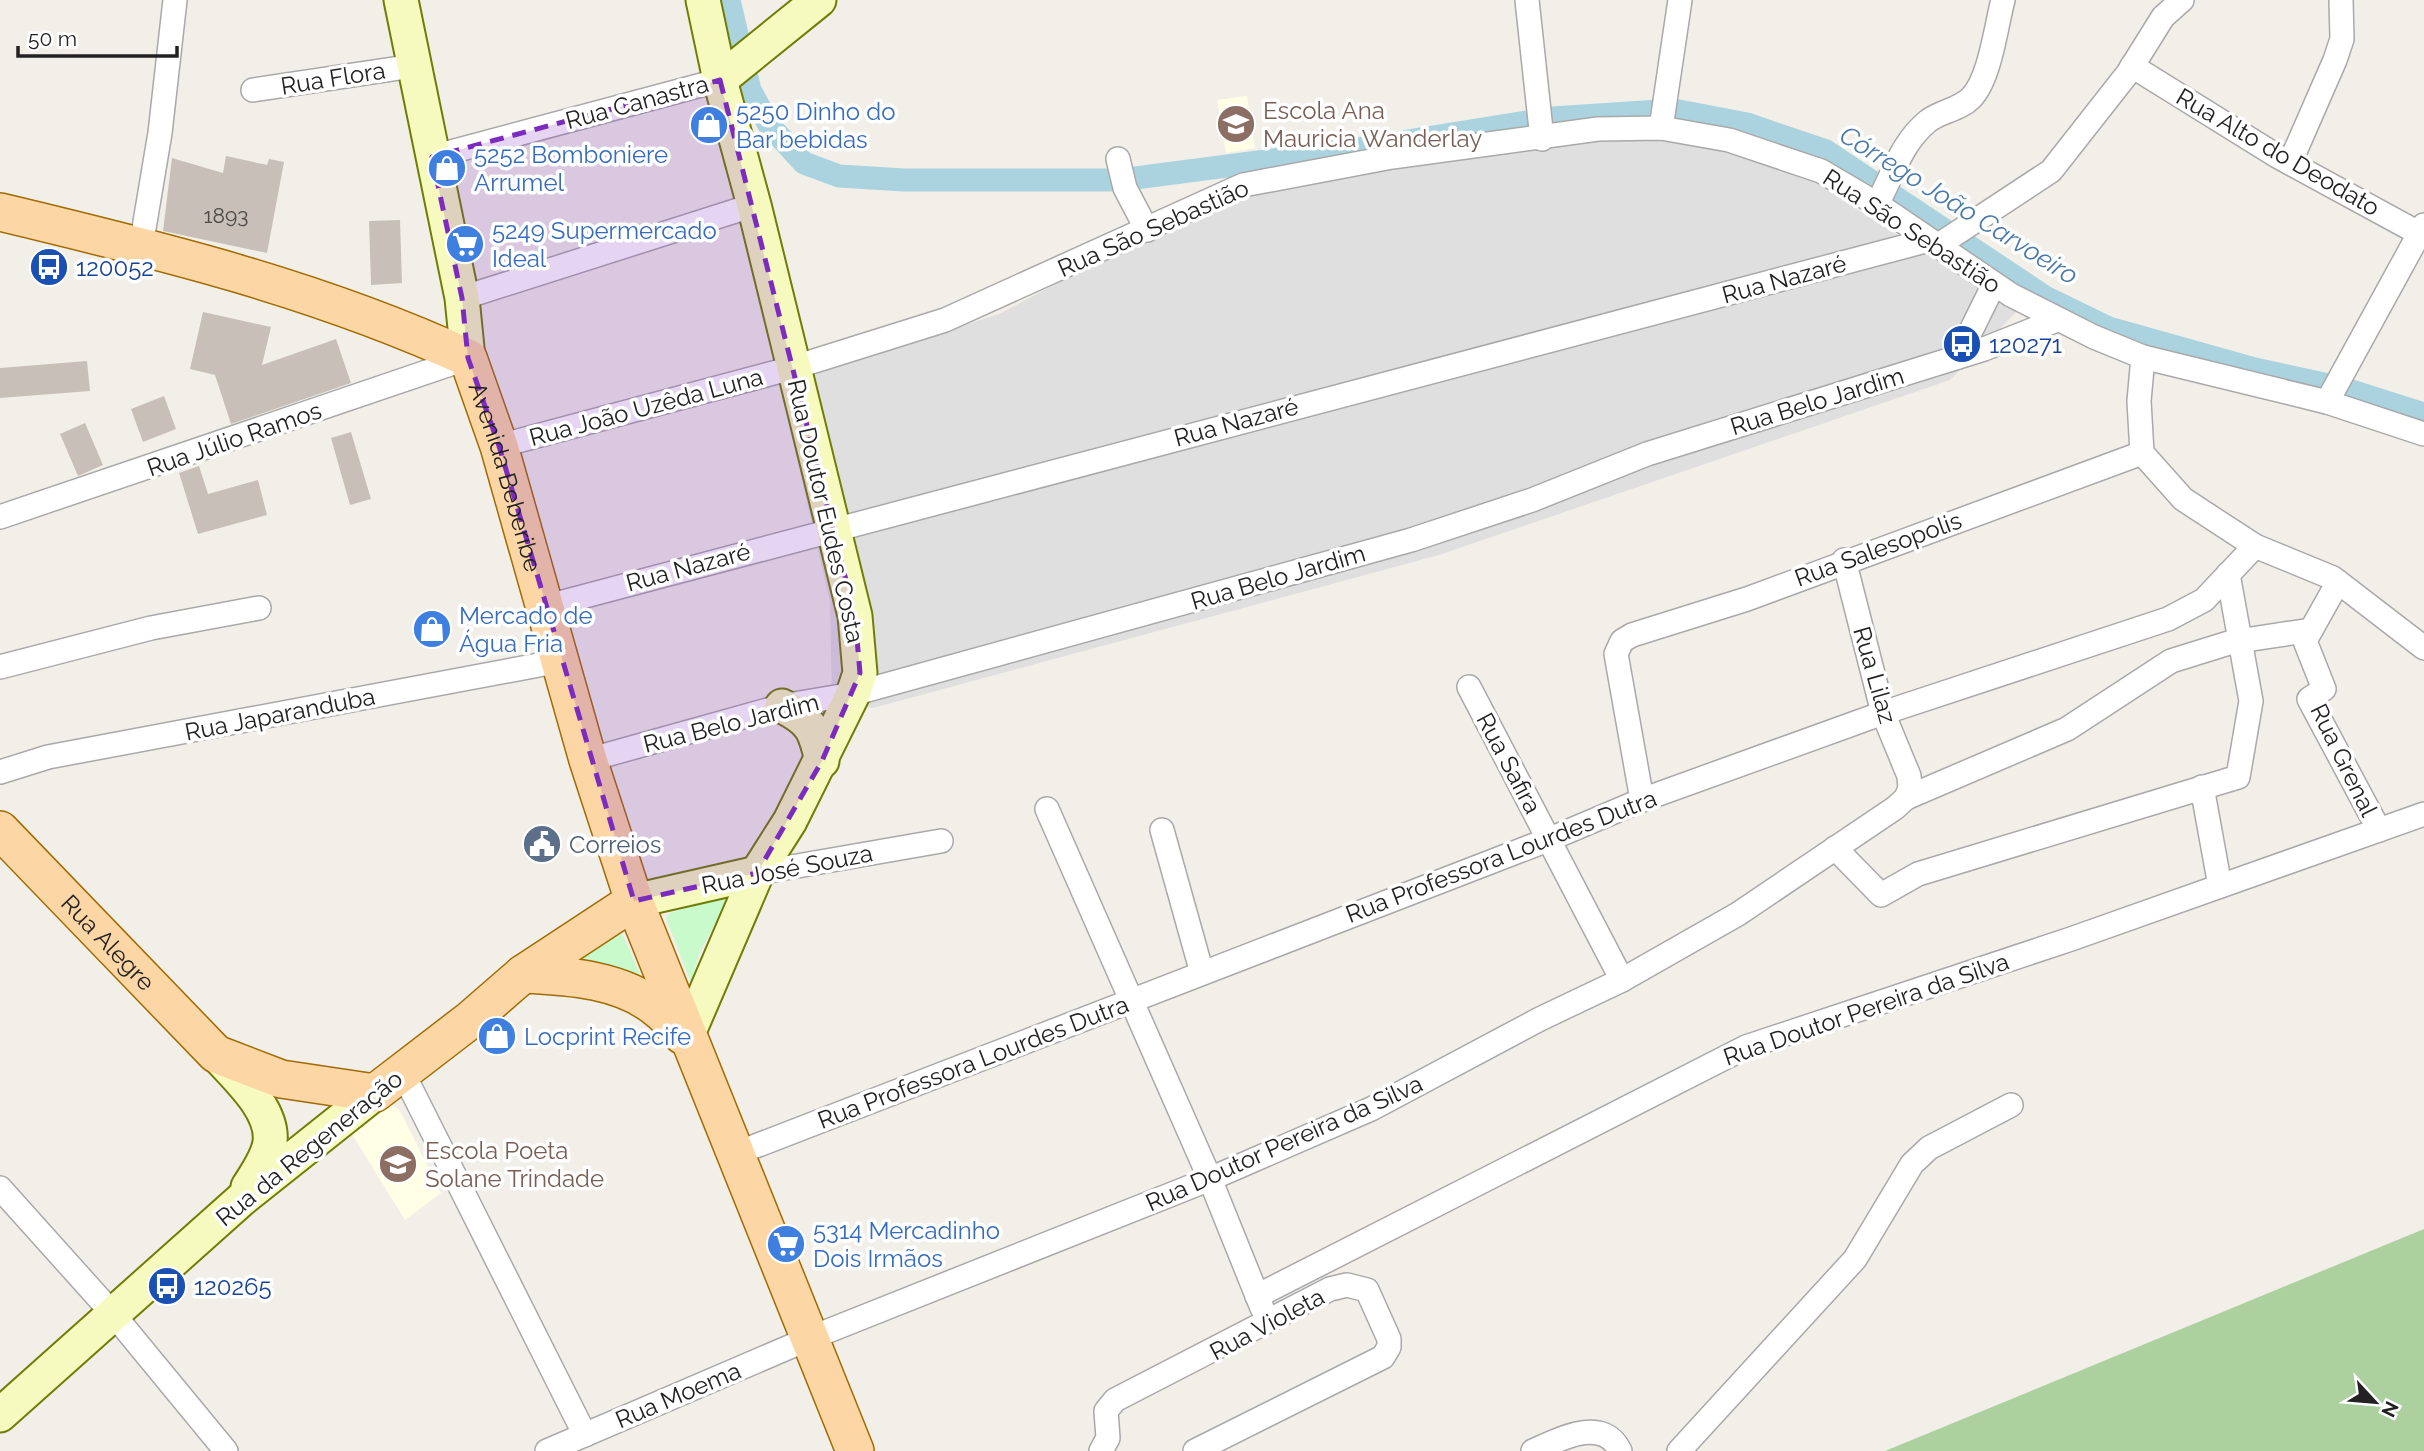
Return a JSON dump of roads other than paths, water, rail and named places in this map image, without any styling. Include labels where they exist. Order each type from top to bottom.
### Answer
[{"type":"main road","name":"Avenida Beberibe","points":[[0,212],[141,246],[344,305],[468,358],[499,446],[588,761],[634,901],[855,1451]]},
{"type":"main road","name":"Rua Alegre","points":[[0,830],[216,1054],[281,1079],[389,1082]]},
{"type":"main road","name":"Rua da Regeneração","points":[[389,1082],[470,1020],[523,974],[634,901]]},
{"type":"main road","points":[[523,974],[573,978],[630,993],[659,1010],[691,1042]]},
{"type":"street","points":[[141,246],[160,133],[175,0]]},
{"type":"street","points":[[401,0],[412,66],[462,298],[468,358]]},
{"type":"street","name":"Rua Doutor Eudes Costa","points":[[691,1042],[757,873],[790,821],[822,761],[860,673],[860,647],[855,616],[792,368],[726,75],[703,0]]},
{"type":"street","points":[[726,75],[819,0]]},
{"type":"street","points":[[1527,0],[1540,122]]},
{"type":"street","points":[[1662,123],[1680,0]]},
{"type":"street","points":[[1883,193],[1905,146],[1919,129],[1932,118],[1959,106],[1976,89],[1986,66],[2003,0]]},
{"type":"street","name":"Rua Nazaré","points":[[544,607],[1281,410],[1933,243],[2050,171],[2132,66],[2163,17],[2182,0]]},
{"type":"street","points":[[2290,163],[2336,60],[2342,39],[2341,0]]},
{"type":"street","name":"Rua Flora","points":[[253,90],[412,66]]},
{"type":"street","name":"Rua Alto do Deodato","points":[[2132,66],[2290,163],[2423,232]]},
{"type":"street","name":"Rua Canastra","points":[[432,157],[726,75]]},
{"type":"street","name":"Rua São Sebastião","points":[[792,368],[945,320],[1242,186],[1265,179],[1392,157],[1540,122],[1598,130],[1662,123],[1776,155],[1883,193],[1933,243],[1994,284],[2057,320],[2143,357],[2332,392],[2424,434]]},
{"type":"street","points":[[1118,159],[1125,188],[1147,230]]},
{"type":"street","points":[[462,298],[754,205]]},
{"type":"street","points":[[2332,392],[2423,232]]},
{"type":"street","points":[[1958,357],[1994,284]]},
{"type":"street","name":"Rua Belo Jardim","points":[[588,761],[782,706],[853,694],[1411,540],[1532,500],[1647,454],[1958,357],[2057,320]]},
{"type":"street","points":[[2143,357],[2139,401],[2142,453],[2183,499],[2255,546],[2339,582],[2424,648]]},
{"type":"street","name":"Rua Júlio Ramos","points":[[0,517],[468,358]]},
{"type":"street","name":"Rua João Uzêda Luna","points":[[499,446],[792,368]]},
{"type":"street","name":"Rua Salesopolis","points":[[1642,800],[1616,654],[1618,648],[1632,635],[1747,598],[1844,560],[2142,453]]},
{"type":"street","name":"Rua Professora Lourdes Dutra","points":[[734,1154],[1550,839],[1642,800],[1883,713],[2168,619],[2204,600],[2255,546]]},
{"type":"street","name":"Rua Lilaz","points":[[1844,560],[1883,713],[1909,776],[1908,793]]},
{"type":"street","points":[[1835,848],[1881,895],[1918,874],[2238,777],[2251,701],[2228,575]]},
{"type":"street","points":[[2311,630],[2339,582]]},
{"type":"street","points":[[0,667],[151,628],[259,608]]},
{"type":"street","name":"Rua Doutor Pereira da Silva","points":[[808,1339],[1210,1180],[1371,1109],[1540,1019],[1622,980],[1738,914],[1835,848],[1908,793],[2067,729],[2171,661],[2242,641],[2311,630]]},
{"type":"street","name":"Rua Grenal","points":[[2311,630],[2305,641],[2324,689],[2309,699],[2379,830]]},
{"type":"street","name":"Rua Japaranduba","points":[[0,772],[48,757],[561,661]]},
{"type":"street","name":"Rua Safira","points":[[1469,687],[1550,839]]},
{"type":"street","points":[[782,706],[810,725],[816,733],[822,761]]},
{"type":"street","points":[[2202,787],[2220,886]]},
{"type":"street","name":"Rua Violeta","points":[[1047,810],[1210,1180],[1263,1309]]},
{"type":"street","name":"Rua Doutor Pereira da Silva","points":[[1263,1309],[1746,1047],[2424,814]]},
{"type":"street","points":[[1162,830],[1202,973]]},
{"type":"street","points":[[1550,839],[1622,980]]},
{"type":"street","name":"Rua José Souza","points":[[634,901],[757,873],[941,841]]},
{"type":"street","name":"Rua Alegre","points":[[216,1054],[257,1105],[269,1131],[266,1155],[242,1199]]},
{"type":"street","points":[[389,1082],[584,1435]]},
{"type":"street","name":"Rua da Regeneração","points":[[0,1415],[242,1199],[389,1082]]},
{"type":"street","points":[[1679,1451],[1855,1259],[1912,1164],[1929,1148],[2011,1105]]},
{"type":"street","points":[[0,1188],[114,1315],[226,1451]]},
{"type":"street","name":"Rua Violeta","points":[[1101,1451],[1108,1438],[1106,1411],[1115,1400],[1263,1309],[1330,1289],[1358,1286],[1367,1290],[1383,1323],[1389,1347],[1383,1357],[1195,1451]]},
{"type":"street","name":"Rua Moema","points":[[555,1449],[808,1339]]},
{"type":"street","points":[[1533,1451],[1566,1436],[1585,1432],[1606,1435],[1619,1449]]},
{"type":"waterway","name":"Córrego João Carvoeiro","points":[[729,0],[750,90],[769,125],[804,163],[839,176],[904,180],[1120,180],[1364,148],[1552,118],[1674,110],[1747,124],[1826,151],[2045,297],[2109,328],[2255,369],[2342,388],[2424,414]]},
{"type":"place","name":"Escola Ana Mauricia Wanderlay","points":[[1236,124]]},
{"type":"place","name":"5250 Dinho do Bar bebidas","points":[[709,125]]},
{"type":"place","name":"5252 Bomboniere Arrumel","points":[[447,168]]},
{"type":"place","name":"5249 Supermercado Ideal","points":[[465,244]]},
{"type":"place","name":"120052","points":[[49,267]]},
{"type":"place","name":"120271","points":[[1962,344]]},
{"type":"place","name":"Mercado de Água Fria","points":[[432,629]]},
{"type":"place","name":"Correios","points":[[542,844]]},
{"type":"place","name":"Locprint Recife","points":[[497,1036]]},
{"type":"place","name":"Escola Poeta Solane Trindade","points":[[398,1164]]},
{"type":"place","name":"5314 Mercadinho Dois Irmãos","points":[[786,1244]]},
{"type":"place","name":"120265","points":[[167,1286]]}]
